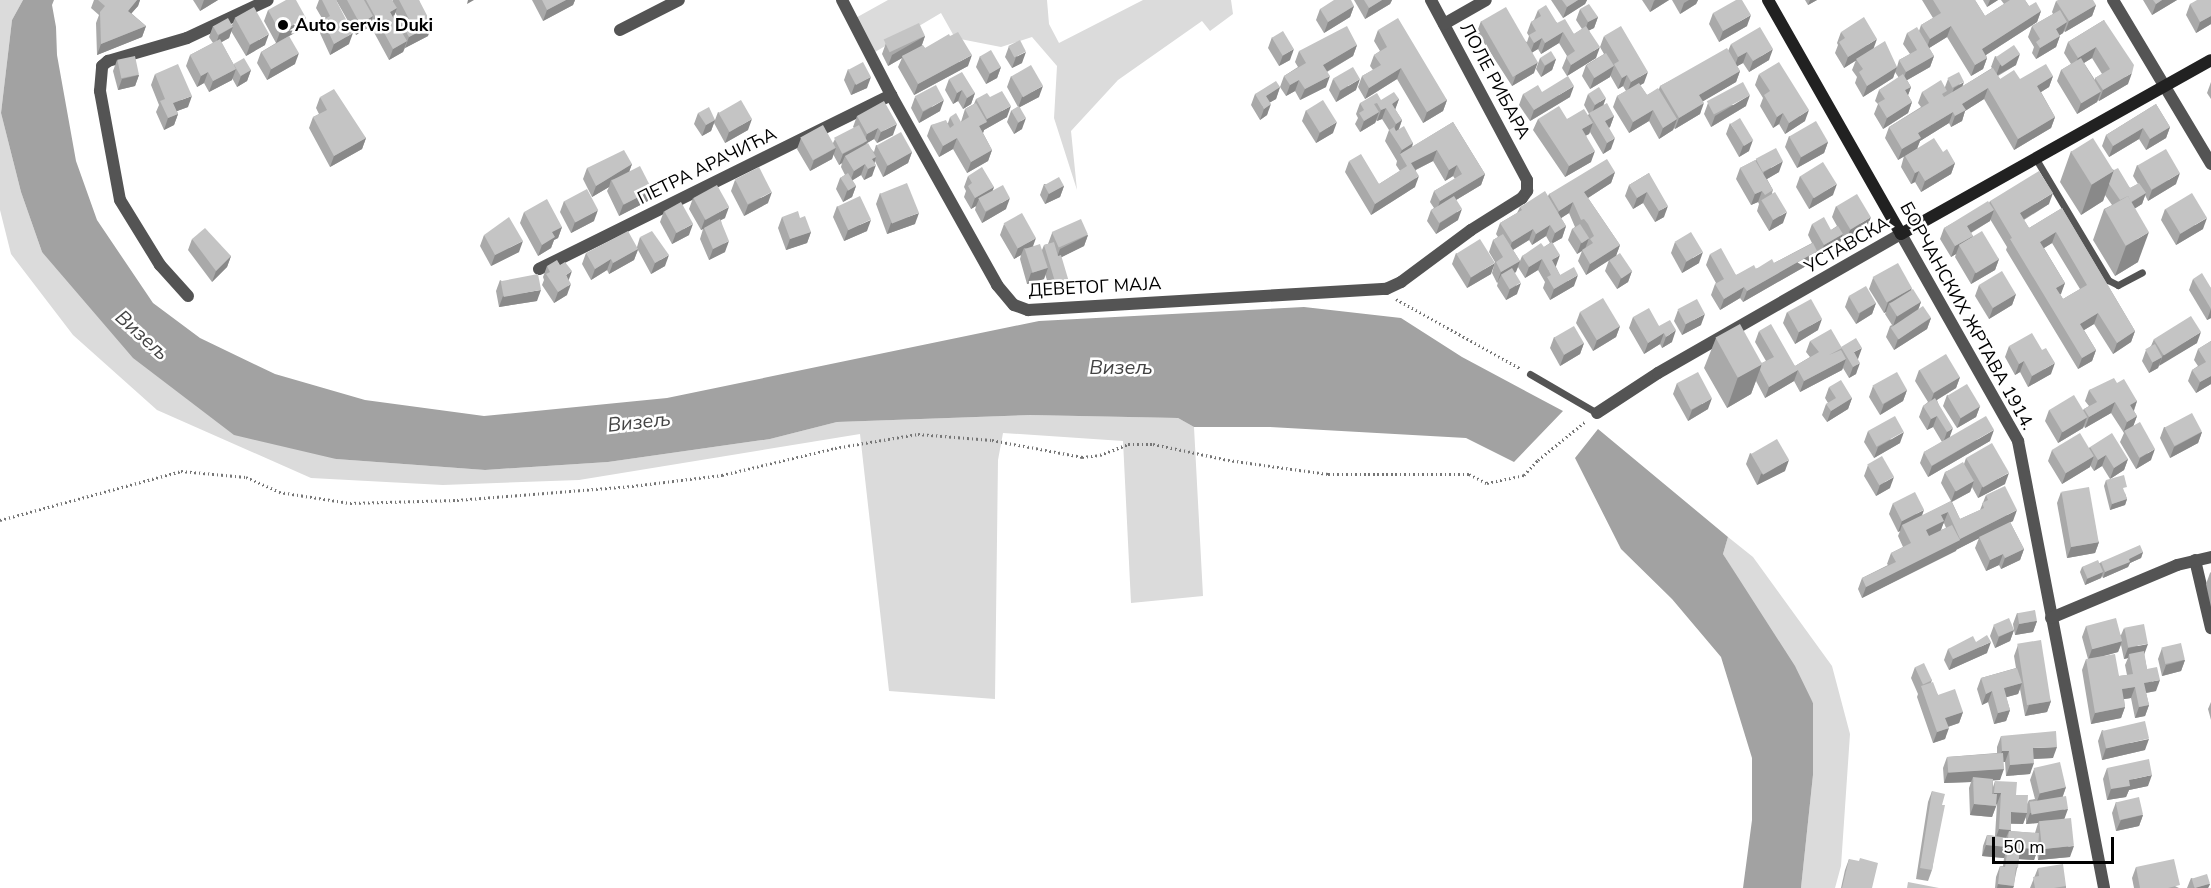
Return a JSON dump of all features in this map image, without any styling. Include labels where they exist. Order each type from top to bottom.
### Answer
[{"type":"street","points":[[188,296],[171,279],[147,247],[120,200],[100,91],[102,66],[108,61],[187,38],[268,0]]},
{"type":"street","points":[[620,30],[679,0]]},
{"type":"street","name":"ДЕВЕТОГ МАЈА","points":[[842,0],[891,95],[997,285],[1004,296],[1021,309],[1044,310],[1386,289]]},
{"type":"street","name":"ЛОЛЕ РИБАРА","points":[[1386,289],[1416,272],[1471,230],[1522,198],[1527,191],[1527,180],[1431,0]]},
{"type":"street","points":[[1444,24],[1485,0]]},
{"type":"street","name":"БОРЧАНСКИХ ЖРТАВА 1914.","points":[[1768,0],[2018,441],[2104,888]]},
{"type":"street","points":[[2113,0],[2211,164]]},
{"type":"street","name":"УСТАВСКА","points":[[1597,413],[1658,373],[2211,60]]},
{"type":"street","name":"ПЕТРА АРАЧИЋА","points":[[539,269],[891,95]]},
{"type":"street","points":[[2051,618],[2167,569],[2211,557]]},
{"type":"street","points":[[2195,560],[2211,628]]},
{"type":"lane","points":[[2036,159],[2108,280],[2118,285],[2142,272]]},
{"type":"lane","points":[[1530,374],[1597,413]]},
{"type":"path","points":[[1386,289],[1391,296],[1419,313],[1530,374]]},
{"type":"path","points":[[0,520],[181,471],[246,477],[279,492],[350,502],[458,500],[632,486],[722,475],[835,448],[918,434],[992,440],[1082,457],[1100,455],[1128,444],[1153,444],[1228,460],[1328,474],[1469,474],[1487,483],[1524,475],[1564,437],[1597,413]]},
{"type":"shaded area","points":[[0,0],[23,0],[12,20],[1,113],[21,192],[42,252],[336,459],[485,470],[608,462],[770,439],[837,422],[1030,415],[1178,418],[1194,427],[1203,596],[1131,603],[1123,441],[1003,433],[998,460],[995,699],[889,691],[860,434],[579,480],[443,485],[311,478],[157,410],[73,335],[11,254],[0,210]]},
{"type":"shaded area","points":[[888,0],[1047,0],[1049,24],[1059,43],[1143,0],[1231,0],[1233,14],[1210,31],[1202,21],[1118,80],[1071,131],[1077,190],[1054,118],[1057,66],[1032,37],[1001,47],[955,38],[941,13],[870,55],[852,20]]},
{"type":"shaded area","points":[[1728,537],[1753,557],[1832,666],[1850,734],[1841,866],[1835,888],[1801,888],[1813,775],[1813,703],[1723,554]]},
{"type":"water","name":"Визељ","points":[[23,0],[54,0],[52,5],[57,55],[76,161],[97,220],[153,303],[200,338],[275,374],[365,400],[484,416],[667,398],[1039,321],[1304,307],[1401,318],[1462,357],[1563,411],[1514,462],[1466,438],[1270,427],[1194,427],[1178,418],[1030,415],[837,422],[770,439],[608,462],[485,470],[336,459],[234,435],[133,358],[42,252],[21,192],[1,113],[12,20]]},
{"type":"water","points":[[1598,429],[1728,537],[1723,554],[1795,666],[1813,703],[1813,775],[1801,888],[1743,888],[1752,820],[1752,758],[1721,657],[1672,599],[1621,549],[1575,458]]},
{"type":"building","points":[[98,0],[137,0],[128,11],[146,26],[101,44],[100,12],[105,6]]},
{"type":"building","points":[[286,0],[296,0],[306,18],[280,32],[268,10]]},
{"type":"building","points":[[322,0],[336,0],[353,33],[334,44],[323,20],[330,16]]},
{"type":"building","points":[[347,0],[364,0],[373,16],[360,24]]},
{"type":"building","points":[[366,0],[392,0],[397,8],[390,12],[407,41],[393,49]]},
{"type":"building","points":[[399,0],[419,0],[432,25],[409,37],[401,23],[409,19]]},
{"type":"building","points":[[542,0],[566,0],[547,10]]},
{"type":"building","points":[[1334,0],[1351,0],[1354,6],[1328,22],[1320,9]]},
{"type":"building","points":[[1364,0],[1382,0],[1369,8]]},
{"type":"building","points":[[1562,0],[1578,0],[1567,7]]},
{"type":"building","points":[[1736,0],[1742,0],[1751,15],[1723,31],[1713,13]]},
{"type":"building","points":[[1933,0],[1975,0],[1985,16],[2010,0],[2025,0],[2029,6],[2036,2],[2041,11],[1982,49],[1987,58],[1975,65],[1951,26],[1930,39],[1921,25],[1941,13]]},
{"type":"building","points":[[2093,0],[2096,5],[2069,21],[2056,1]]},
{"type":"building","points":[[2197,0],[2211,0],[2211,16],[2200,22],[2190,4]]},
{"type":"building","points":[[1589,4],[1598,17],[1588,22],[1580,9]]},
{"type":"building","points":[[1546,5],[1557,23],[1565,19],[1574,34],[1586,26],[1600,47],[1571,65],[1566,57],[1575,51],[1563,32],[1545,43],[1542,38],[1534,43],[1529,35],[1536,31],[1531,22],[1541,16],[1538,10]]},
{"type":"building","points":[[254,7],[269,34],[250,45],[235,18]]},
{"type":"building","points":[[1506,7],[1538,62],[1513,77],[1481,22]]},
{"type":"building","points":[[2060,10],[2067,22],[2056,29],[2060,36],[2040,48],[2036,42],[2040,39],[2032,26]]},
{"type":"building","points":[[1864,17],[1877,39],[1848,57],[1839,42],[1845,38],[1841,32]]},
{"type":"building","points":[[228,18],[233,27],[218,35],[213,26]]},
{"type":"building","points":[[1398,18],[1447,100],[1427,112],[1401,68],[1369,88],[1362,76],[1381,65],[1374,55],[1387,47],[1378,30]]},
{"type":"building","points":[[2104,20],[2134,65],[2132,73],[2103,90],[2095,78],[2110,69],[2096,47],[2078,58],[2068,42]]},
{"type":"building","points":[[919,23],[925,36],[890,52],[884,39]]},
{"type":"building","points":[[1347,26],[1357,45],[1323,65],[1330,76],[1305,89],[1299,80],[1290,85],[1284,76],[1306,63],[1299,51]]},
{"type":"building","points":[[1621,26],[1648,72],[1631,82],[1627,75],[1622,78],[1614,64],[1619,61],[1604,36]]},
{"type":"building","points":[[1760,27],[1773,49],[1753,61],[1747,52],[1738,57],[1731,44]]},
{"type":"building","points":[[1917,27],[1934,56],[1906,72],[1899,60],[1917,50],[1907,33]]},
{"type":"building","points":[[1283,31],[1294,49],[1283,56],[1272,38]]},
{"type":"building","points":[[958,32],[972,55],[918,84],[902,56],[923,45],[925,48],[949,34],[950,36]]},
{"type":"building","points":[[289,36],[299,53],[271,69],[261,52]]},
{"type":"building","points":[[220,39],[236,69],[213,81],[208,72],[201,76],[190,55]]},
{"type":"building","points":[[1020,40],[1026,52],[1014,57],[1008,46]]},
{"type":"building","points":[[1885,41],[1897,67],[1867,86],[1859,72],[1863,69],[1856,59]]},
{"type":"building","points":[[2014,45],[2020,54],[2002,66],[1996,57]]},
{"type":"building","points":[[1727,48],[1740,71],[1699,95],[1704,103],[1679,118],[1660,86]]},
{"type":"building","points":[[991,50],[1001,67],[990,74],[980,56]]},
{"type":"building","points":[[1551,51],[1556,59],[1545,66],[1540,58]]},
{"type":"building","points":[[1606,53],[1614,66],[1594,78],[1586,65]]},
{"type":"building","points":[[135,56],[139,75],[121,78],[117,60]]},
{"type":"building","points":[[244,58],[251,70],[241,76],[234,64]]},
{"type":"building","points":[[2081,58],[2101,91],[2081,103],[2061,70]]},
{"type":"building","points":[[863,62],[871,77],[856,85],[848,70]]},
{"type":"building","points":[[1779,62],[1809,110],[1789,123],[1783,113],[1777,117],[1764,95],[1770,91],[1759,74]]},
{"type":"building","points":[[178,64],[192,96],[173,103],[178,114],[168,118],[160,101],[165,99],[155,74]]},
{"type":"building","points":[[2046,64],[2053,76],[2037,86],[2055,117],[2018,139],[1988,88],[1962,104],[1966,110],[1955,116],[1953,112],[1918,133],[1921,138],[1902,149],[1889,127],[1929,103],[1922,92],[1941,80],[1947,91],[1942,94],[1944,97],[1993,68],[2000,79],[2014,70],[2020,79]]},
{"type":"building","points":[[1031,65],[1043,86],[1023,97],[1011,76]]},
{"type":"building","points":[[1353,67],[1360,79],[1340,91],[1333,78]]},
{"type":"building","points":[[962,72],[975,93],[967,98],[962,90],[957,93],[949,79]]},
{"type":"building","points":[[1959,72],[1964,82],[1952,88],[1947,78]]},
{"type":"building","points":[[1903,74],[1911,87],[1905,90],[1912,102],[1887,118],[1878,103],[1885,99],[1879,90]]},
{"type":"building","points":[[1568,76],[1574,86],[1534,110],[1523,94],[1538,85],[1542,92]]},
{"type":"building","points":[[1276,81],[1280,87],[1266,96],[1271,104],[1264,109],[1255,94]]},
{"type":"building","points":[[1743,82],[1750,95],[1714,114],[1707,101]]},
{"type":"building","points":[[1639,83],[1647,95],[1658,88],[1677,119],[1663,128],[1653,110],[1633,122],[1617,96]]},
{"type":"building","points":[[936,85],[944,100],[923,111],[915,96]]},
{"type":"building","points":[[1599,87],[1606,98],[1595,105],[1588,94]]},
{"type":"building","points":[[334,89],[366,138],[334,156],[313,117],[327,110],[320,97]]},
{"type":"building","points":[[1002,91],[1011,106],[987,119],[976,99],[987,93],[990,97]]},
{"type":"building","points":[[1394,92],[1399,99],[1392,104],[1402,120],[1396,124],[1386,108],[1381,110],[1377,103],[1374,104],[1379,112],[1364,121],[1359,113],[1364,110],[1360,103],[1377,93],[1381,100]]},
{"type":"building","points":[[741,100],[752,119],[729,132],[718,113]]},
{"type":"building","points":[[1323,100],[1337,122],[1320,133],[1306,111]]},
{"type":"building","points":[[884,101],[897,124],[881,132],[878,128],[867,134],[857,116]]},
{"type":"building","points":[[976,103],[987,122],[979,126],[992,150],[971,162],[957,138],[943,146],[931,125],[946,120],[950,128],[954,125],[950,117],[956,113],[961,122],[969,117],[965,109]]},
{"type":"building","points":[[1607,103],[1614,116],[1605,121],[1615,138],[1607,143],[1589,113]]},
{"type":"building","points":[[2156,104],[2170,127],[2150,139],[2143,128],[2113,146],[2106,135]]},
{"type":"building","points":[[1019,106],[1026,118],[1018,123],[1011,110]]},
{"type":"building","points":[[1559,106],[1567,119],[1584,109],[1593,123],[1582,129],[1595,151],[1569,166],[1538,119]]},
{"type":"building","points":[[709,107],[715,120],[706,125],[698,113]]},
{"type":"building","points":[[1740,118],[1753,140],[1744,146],[1731,124]]},
{"type":"building","points":[[1816,121],[1828,142],[1801,157],[1789,136]]},
{"type":"building","points":[[1453,122],[1485,174],[1440,201],[1434,191],[1462,174],[1457,165],[1449,170],[1437,150],[1411,163],[1419,176],[1375,204],[1349,161],[1361,154],[1379,184],[1407,166],[1400,154]]},
{"type":"building","points":[[823,125],[836,148],[813,160],[800,138]]},
{"type":"building","points":[[859,125],[867,141],[842,154],[834,138]]},
{"type":"building","points":[[1404,126],[1413,143],[1402,150],[1389,130],[1394,127],[1396,131]]},
{"type":"building","points":[[901,132],[912,152],[888,166],[877,146]]},
{"type":"building","points":[[1934,138],[1943,152],[1947,149],[1955,163],[1925,181],[1919,171],[1915,173],[1905,156]]},
{"type":"building","points":[[2093,138],[2114,171],[2092,185],[2071,152]]},
{"type":"building","points":[[868,143],[876,157],[872,159],[876,165],[868,169],[865,164],[854,171],[845,156]]},
{"type":"building","points":[[1776,148],[1783,161],[1763,172],[1756,159]]},
{"type":"building","points":[[2166,149],[2180,173],[2151,190],[2137,166]]},
{"type":"building","points":[[624,150],[632,164],[596,186],[587,168]]},
{"type":"building","points":[[1607,159],[1615,172],[1584,192],[1620,245],[1590,264],[1582,250],[1593,243],[1590,239],[1594,236],[1588,224],[1584,219],[1581,220],[1573,202],[1559,211],[1549,194]]},
{"type":"building","points":[[1755,160],[1773,190],[1765,195],[1762,191],[1755,194],[1740,168]]},
{"type":"building","points":[[1823,162],[1837,184],[1814,198],[1800,176]]},
{"type":"building","points":[[640,166],[652,190],[624,205],[611,181]]},
{"type":"building","points":[[759,167],[772,192],[748,204],[735,179]]},
{"type":"building","points":[[982,167],[994,187],[975,198],[968,186],[972,183],[968,176]]},
{"type":"building","points":[[2118,168],[2130,188],[2139,183],[2146,193],[2131,202],[2128,196],[2120,200],[2109,184],[2114,170]]},
{"type":"building","points":[[2039,171],[2053,193],[2020,213],[2029,228],[2062,208],[2135,331],[2117,343],[2098,313],[2080,324],[2096,350],[2082,358],[2010,239],[2012,238],[1990,201]],"holes":[[[2056,232],[2087,285],[2063,299],[2056,288],[2065,283],[2040,242]]]},
{"type":"building","points":[[848,173],[856,186],[848,190],[840,178]]},
{"type":"building","points":[[1649,173],[1668,206],[1659,211],[1647,192],[1637,198],[1629,185]]},
{"type":"building","points":[[1059,177],[1064,186],[1049,194],[1044,185]]},
{"type":"building","points":[[907,183],[919,213],[892,224],[880,194]]},
{"type":"building","points":[[717,185],[729,207],[706,220],[693,198]]},
{"type":"building","points":[[1003,185],[1010,198],[985,211],[978,198]]},
{"type":"building","points":[[587,189],[598,210],[575,222],[564,201]]},
{"type":"building","points":[[1545,191],[1566,226],[1555,233],[1550,225],[1536,234],[1533,229],[1512,242],[1500,223],[1522,210],[1520,207]]},
{"type":"building","points":[[1775,192],[1787,212],[1773,220],[1761,200]]},
{"type":"building","points":[[2192,193],[2207,218],[2180,234],[2165,209]]},
{"type":"building","points":[[1857,194],[1871,217],[1850,230],[1836,206]]},
{"type":"building","points":[[860,196],[871,220],[848,230],[837,207]]},
{"type":"building","points":[[1454,196],[1462,209],[1439,223],[1431,210]]},
{"type":"building","points":[[2128,196],[2149,232],[2126,246],[2105,210]]},
{"type":"building","points":[[547,199],[562,227],[552,232],[555,237],[542,245],[524,212]]},
{"type":"building","points":[[1988,201],[1994,210],[1967,226],[1973,236],[1955,246],[1944,228]]},
{"type":"building","points":[[681,202],[693,224],[677,233],[664,211]]},
{"type":"building","points":[[798,211],[800,218],[805,216],[811,232],[790,239],[782,217]]},
{"type":"building","points":[[1022,213],[1036,238],[1018,249],[1004,223]]},
{"type":"building","points":[[509,217],[523,241],[495,255],[484,235]]},
{"type":"building","points":[[1824,217],[1831,230],[1838,226],[1843,234],[1824,245],[1812,224]]},
{"type":"building","points":[[720,219],[729,241],[713,249],[704,228]]},
{"type":"building","points":[[1081,219],[1088,235],[1059,248],[1052,232]]},
{"type":"building","points":[[1580,224],[1589,238],[1582,243],[1572,229]]},
{"type":"building","points":[[205,228],[231,256],[216,271],[192,239]]},
{"type":"building","points":[[628,231],[638,249],[613,263],[611,259],[595,269],[586,253]]},
{"type":"building","points":[[652,231],[669,255],[655,263],[640,237]]},
{"type":"building","points":[[1982,231],[1999,259],[1976,273],[1959,245]]},
{"type":"building","points":[[1691,232],[1703,252],[1687,262],[1675,242]]},
{"type":"building","points":[[1503,234],[1520,261],[1501,272],[1496,262],[1503,257],[1493,240]]},
{"type":"building","points":[[1480,239],[1495,263],[1471,278],[1456,254]]},
{"type":"building","points":[[1054,242],[1058,256],[1061,255],[1069,282],[1056,285],[1044,245]]},
{"type":"building","points":[[1552,242],[1560,255],[1552,260],[1560,275],[1574,267],[1578,275],[1554,289],[1547,277],[1551,275],[1542,259],[1529,267],[1522,256],[1541,243],[1544,247]]},
{"type":"building","points":[[1813,243],[1817,251],[1747,291],[1744,287],[1724,299],[1715,284],[1724,279],[1710,254],[1721,248],[1736,275],[1754,265],[1756,269],[1772,259],[1774,263]]},
{"type":"building","points":[[1040,244],[1048,268],[1033,273],[1025,249]]},
{"type":"building","points":[[1620,253],[1632,271],[1622,279],[1609,260]]},
{"type":"building","points":[[557,260],[560,265],[565,262],[572,271],[566,275],[571,284],[558,292],[546,274],[550,272],[547,266]]},
{"type":"building","points":[[1898,263],[1912,288],[1887,302],[1873,277]]},
{"type":"building","points":[[1512,268],[1521,283],[1510,289],[1501,275]]},
{"type":"building","points":[[2002,271],[2016,294],[1993,308],[1979,285]]},
{"type":"building","points":[[2202,273],[2211,288],[2211,309],[2193,279]]},
{"type":"building","points":[[538,274],[541,290],[504,297],[501,281]]},
{"type":"building","points":[[1866,286],[1876,303],[1859,313],[1849,296]]},
{"type":"building","points":[[1913,289],[1921,302],[1897,317],[1889,304]]},
{"type":"building","points":[[1603,298],[1620,326],[1597,340],[1580,312]]},
{"type":"building","points":[[1697,299],[1705,314],[1686,324],[1678,309]]},
{"type":"building","points":[[1811,299],[1822,319],[1799,332],[1787,312]]},
{"type":"building","points":[[1923,306],[1931,318],[1898,339],[1891,328]]},
{"type":"building","points":[[1649,308],[1659,326],[1670,320],[1676,330],[1666,337],[1664,333],[1648,343],[1633,317]]},
{"type":"building","points":[[2191,316],[2201,332],[2164,355],[2154,339]]},
{"type":"building","points":[[1740,324],[1762,364],[1738,378],[1716,338]]},
{"type":"building","points":[[1771,324],[1795,366],[1819,352],[1810,341],[1831,329],[1842,348],[1829,355],[1841,350],[1846,359],[1804,381],[1798,370],[1769,387],[1760,370],[1762,363],[1774,357],[1759,331]]},
{"type":"building","points":[[1574,326],[1584,343],[1564,355],[1554,338]]},
{"type":"building","points":[[2032,333],[2042,350],[2046,348],[2055,363],[2032,376],[2024,361],[2019,364],[2009,346]]},
{"type":"building","points":[[1856,338],[1862,348],[1854,352],[1860,363],[1853,367],[1841,347]]},
{"type":"building","points":[[2211,341],[2211,376],[2200,382],[2192,370],[2206,362],[2198,349]]},
{"type":"building","points":[[2155,344],[2162,357],[2152,362],[2145,349]]},
{"type":"building","points":[[1946,354],[1960,377],[1933,393],[1919,370]]},
{"type":"building","points":[[1698,372],[1712,398],[1691,410],[1677,383]]},
{"type":"building","points":[[1897,372],[1907,390],[1883,404],[1873,386]]},
{"type":"building","points":[[2114,378],[2117,383],[2124,379],[2137,401],[2130,405],[2137,416],[2127,422],[2115,402],[2089,417],[2084,409],[2097,402],[2089,390]]},
{"type":"building","points":[[1841,380],[1852,398],[1831,411],[1826,404],[1836,398],[1829,387]]},
{"type":"building","points":[[1967,384],[1980,406],[1961,418],[1947,396]]},
{"type":"building","points":[[2074,395],[2087,417],[2063,432],[2049,410]]},
{"type":"building","points":[[1935,398],[1953,428],[1947,432],[1937,416],[1931,419],[1923,406]]},
{"type":"building","points":[[2192,413],[2202,432],[2174,446],[2165,428]]},
{"type":"building","points":[[1895,416],[1904,432],[1877,447],[1868,431]]},
{"type":"building","points":[[1986,416],[1994,430],[1932,466],[1924,452]]},
{"type":"building","points":[[2140,422],[2155,449],[2139,458],[2124,431]]},
{"type":"building","points":[[2080,433],[2094,456],[2066,473],[2052,450]]},
{"type":"building","points":[[2112,433],[2128,459],[2114,468],[2106,455],[2098,460],[2090,447]]},
{"type":"building","points":[[1777,439],[1789,460],[1763,475],[1751,454]]},
{"type":"building","points":[[1992,443],[2009,472],[1983,487],[1966,458]]},
{"type":"building","points":[[1882,456],[1894,477],[1879,485],[1867,464]]},
{"type":"building","points":[[1963,462],[1974,481],[1956,492],[1945,472]]},
{"type":"building","points":[[2124,475],[2127,487],[2123,488],[2127,499],[2112,504],[2106,480]]},
{"type":"building","points":[[2005,486],[2017,510],[1960,539],[1948,512],[1941,515],[1944,521],[1926,530],[1929,536],[1952,525],[1960,540],[1866,587],[1862,578],[1896,562],[1891,553],[1911,543],[1902,525],[1951,501],[1960,519],[1984,508],[1982,503],[1988,500],[1986,495]]},
{"type":"building","points":[[2089,487],[2099,542],[2071,547],[2061,492]]},
{"type":"building","points":[[1915,492],[1924,510],[1902,521],[1893,503]]},
{"type":"building","points":[[2010,522],[2024,549],[2005,558],[2003,554],[1990,560],[1979,537]]},
{"type":"building","points":[[2140,545],[2143,552],[2129,559],[2130,562],[2105,572],[2101,562]]},
{"type":"building","points":[[2098,560],[2103,572],[2087,579],[2082,567]]},
{"type":"building","points":[[2035,610],[2037,621],[2019,624],[2017,613]]},
{"type":"building","points":[[2009,618],[2014,630],[1998,637],[1993,625]]},
{"type":"building","points":[[2116,618],[2122,641],[2092,649],[2086,626]]},
{"type":"building","points":[[2144,624],[2148,644],[2128,647],[2124,628]]},
{"type":"building","points":[[1987,635],[1991,642],[1953,659],[1948,649],[1973,636],[1976,642]]},
{"type":"building","points":[[2041,640],[2051,701],[2027,705],[2017,644]]},
{"type":"building","points":[[2181,643],[2185,660],[2165,664],[2162,647]]},
{"type":"building","points":[[2144,651],[2147,669],[2157,667],[2160,680],[2144,683],[2149,705],[2139,707],[2135,687],[2122,689],[2125,707],[2095,713],[2086,659],[2115,654],[2119,676],[2133,674],[2129,654]]},
{"type":"building","points":[[1924,663],[1932,680],[1923,684],[1915,667]]},
{"type":"building","points":[[2017,668],[2022,683],[2004,688],[2010,710],[1998,713],[1992,691],[1986,694],[1981,678]]},
{"type":"building","points":[[1933,682],[1938,695],[1955,689],[1963,712],[1945,718],[1949,728],[1937,732],[1921,686]]},
{"type":"building","points":[[2145,721],[2149,739],[2106,748],[2102,731]]},
{"type":"building","points":[[2056,731],[2057,747],[2033,748],[2034,763],[2010,765],[2009,751],[2002,751],[2001,736]]},
{"type":"building","points":[[2003,753],[2004,769],[1948,773],[1947,757]]},
{"type":"building","points":[[2149,759],[2152,775],[2129,780],[2130,786],[2111,789],[2107,768]]},
{"type":"building","points":[[2060,762],[2066,787],[2040,793],[2034,768]]},
{"type":"building","points":[[1973,777],[1993,779],[1992,794],[1997,794],[1996,806],[1974,804]]},
{"type":"building","points":[[1995,781],[2017,782],[2016,795],[2028,795],[2027,813],[2011,812],[2011,830],[1999,829],[2001,793],[1994,793]]},
{"type":"building","points":[[1932,791],[1945,794],[1942,805],[1945,805],[1932,870],[1920,868]]},
{"type":"building","points":[[2066,796],[2068,809],[2031,815],[2029,802]]},
{"type":"building","points":[[2139,797],[2143,815],[2120,820],[2116,802]]},
{"type":"building","points":[[2071,818],[2074,846],[2042,849],[2039,821]]},
{"type":"building","points":[[2009,831],[2039,833],[2038,849],[2020,848],[2014,886],[1998,884],[2000,866],[2005,867],[2008,847],[1986,845],[1987,835],[2008,838]]},
{"type":"building","points":[[1860,858],[1878,863],[1872,888],[1842,888],[1849,859],[1859,861]]},
{"type":"building","points":[[2174,859],[2180,885],[2168,888],[2140,888],[2136,867]]},
{"type":"building","points":[[2063,864],[2066,886],[2035,888],[2033,877],[2039,876],[2038,868]]},
{"type":"building","points":[[2207,874],[2210,884],[2195,888],[2192,879]]},
{"type":"building","points":[[1908,882],[1939,888],[1907,888]]},
{"type":"place","name":"Auto servis Duki","points":[[283,25]]}]
